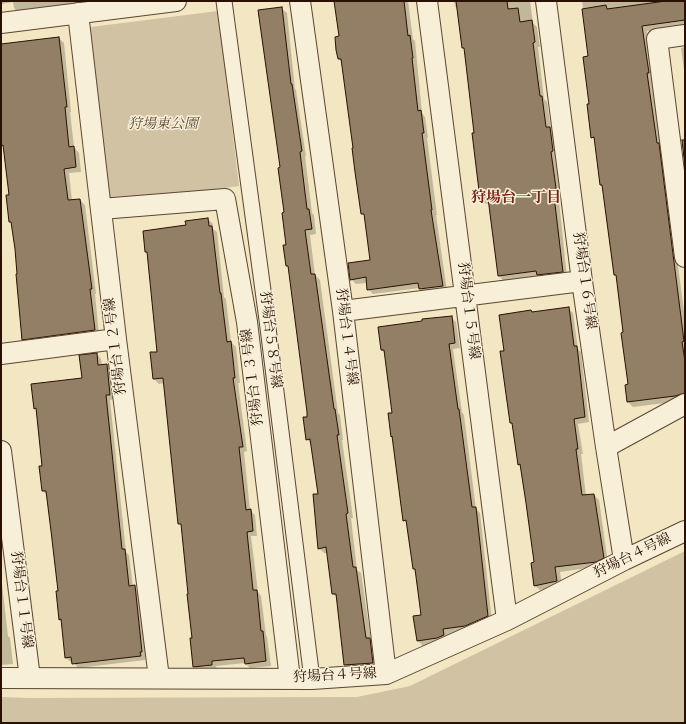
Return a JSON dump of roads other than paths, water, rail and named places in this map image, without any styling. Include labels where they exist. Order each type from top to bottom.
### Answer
[{"type":"street","points":[[1,23],[176,1]]},
{"type":"street","name":"狩場台５８号線","points":[[224,1],[267,320],[312,679]]},
{"type":"street","name":"狩場台１４号線","points":[[300,1],[343,311],[386,674]]},
{"type":"street","name":"狩場台１５号線","points":[[427,1],[506,620]]},
{"type":"street","name":"狩場台１６号線","points":[[546,1],[582,281],[624,560]]},
{"type":"street","name":"狩場台１２号線","points":[[78,13],[116,340],[159,678]]},
{"type":"street","points":[[685,35],[657,39],[685,257]]},
{"type":"street","name":"狩場台１３号線","points":[[101,209],[225,199],[248,322],[290,679]]},
{"type":"street","points":[[343,311],[582,281]]},
{"type":"street","points":[[1,354],[116,340]]},
{"type":"street","points":[[606,447],[685,404]]},
{"type":"street","name":"狩場台１１号線","points":[[1,451],[30,678]]},
{"type":"street","name":"狩場台４号線","points":[[1,678],[312,679],[386,674],[506,620],[685,531]]},
{"type":"district","name":"狩場台一丁目","points":[[516,199]]},
{"type":"park label","name":"狩場東公園","points":[[163,126]]}]
